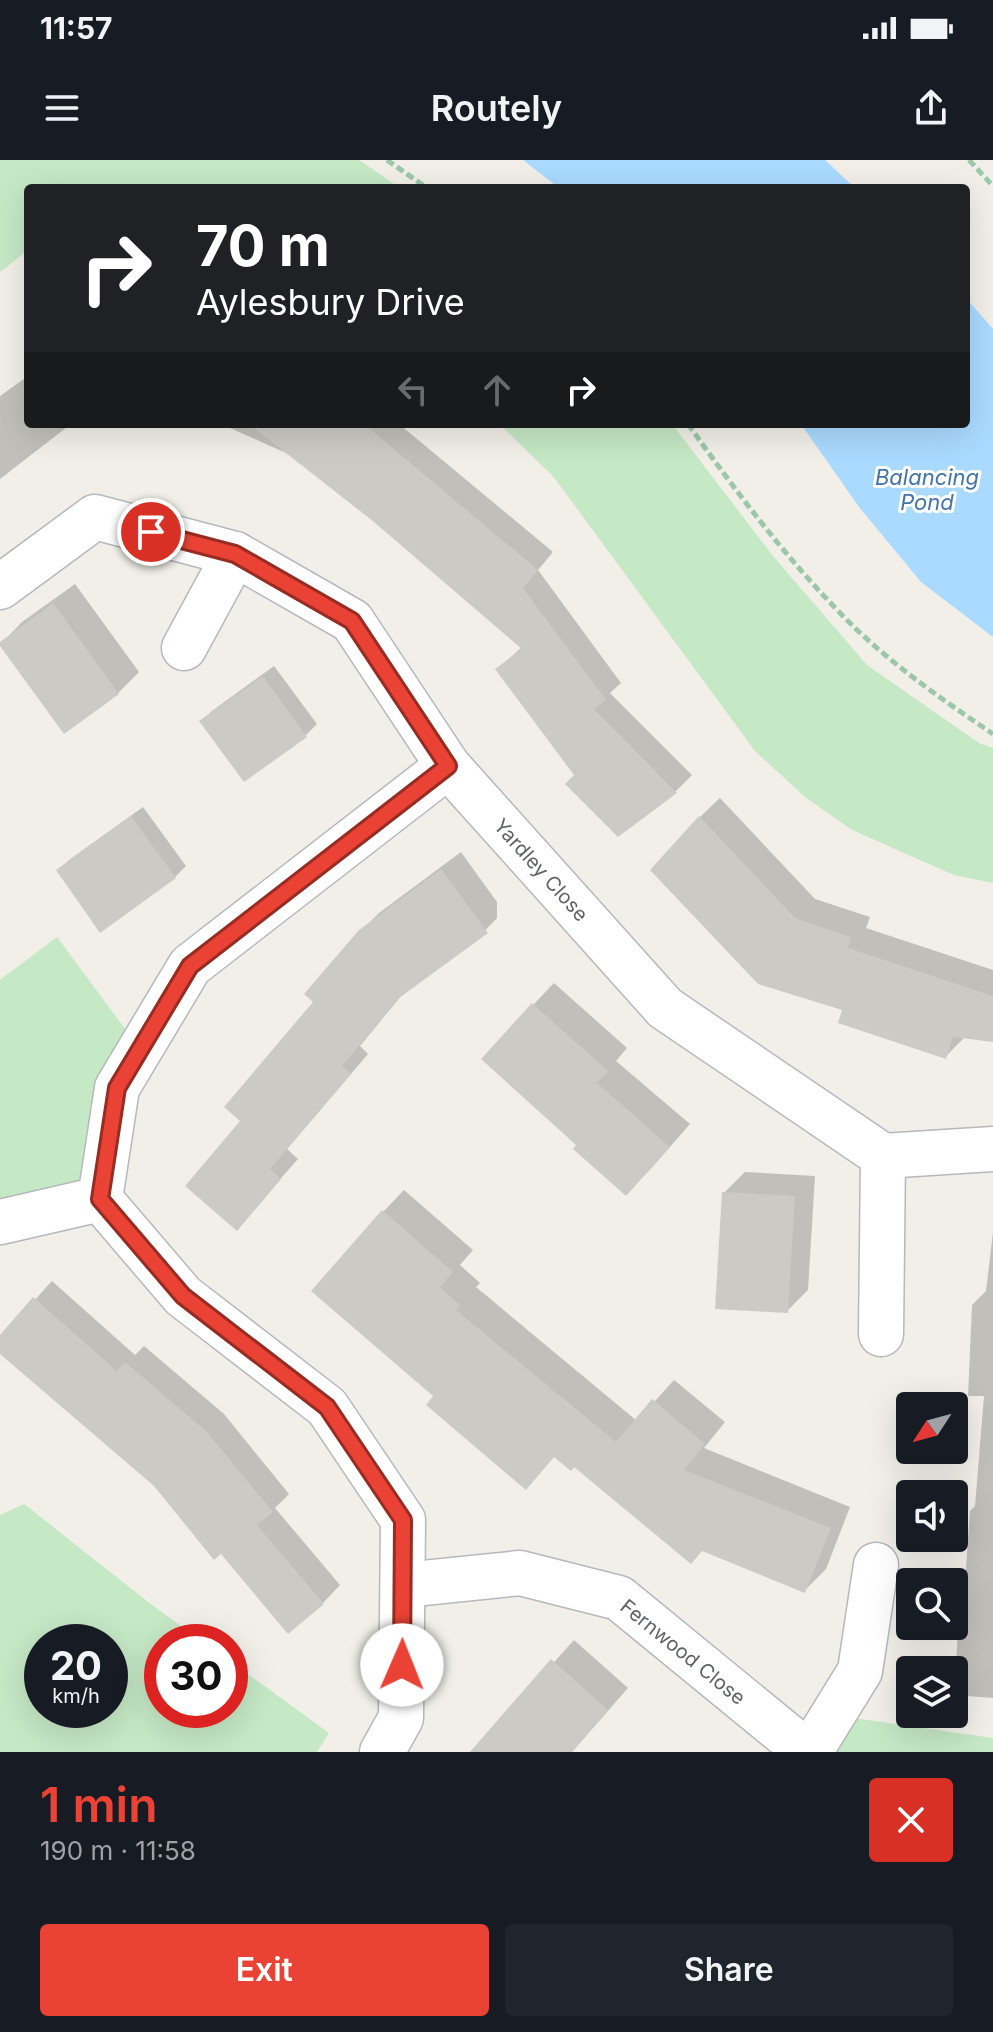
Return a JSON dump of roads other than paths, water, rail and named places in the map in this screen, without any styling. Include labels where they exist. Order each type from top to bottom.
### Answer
[{"type":"street","name":"Yardley Close","points":[[0,587],[95,517],[235,554],[352,621],[448,766],[665,1008],[883,1156]]},
{"type":"street","points":[[184,648],[235,554]]},
{"type":"street","points":[[382,1752],[401,1718],[403,1520],[327,1407],[183,1296],[100,1199],[117,1088],[190,966],[448,766]]},
{"type":"street","points":[[881,1334],[883,1156],[993,1149]]},
{"type":"street","points":[[0,1222],[100,1199]]},
{"type":"street","name":"Fernwood Close","points":[[404,1585],[520,1573],[619,1598],[808,1752],[860,1671],[876,1565]]},
{"type":"water","points":[[523,160],[825,160],[851,184],[554,184]]},
{"type":"water","name":"Balancing Pond","points":[[970,303],[993,329],[993,637],[921,582],[859,507],[804,428],[970,428]]}]
